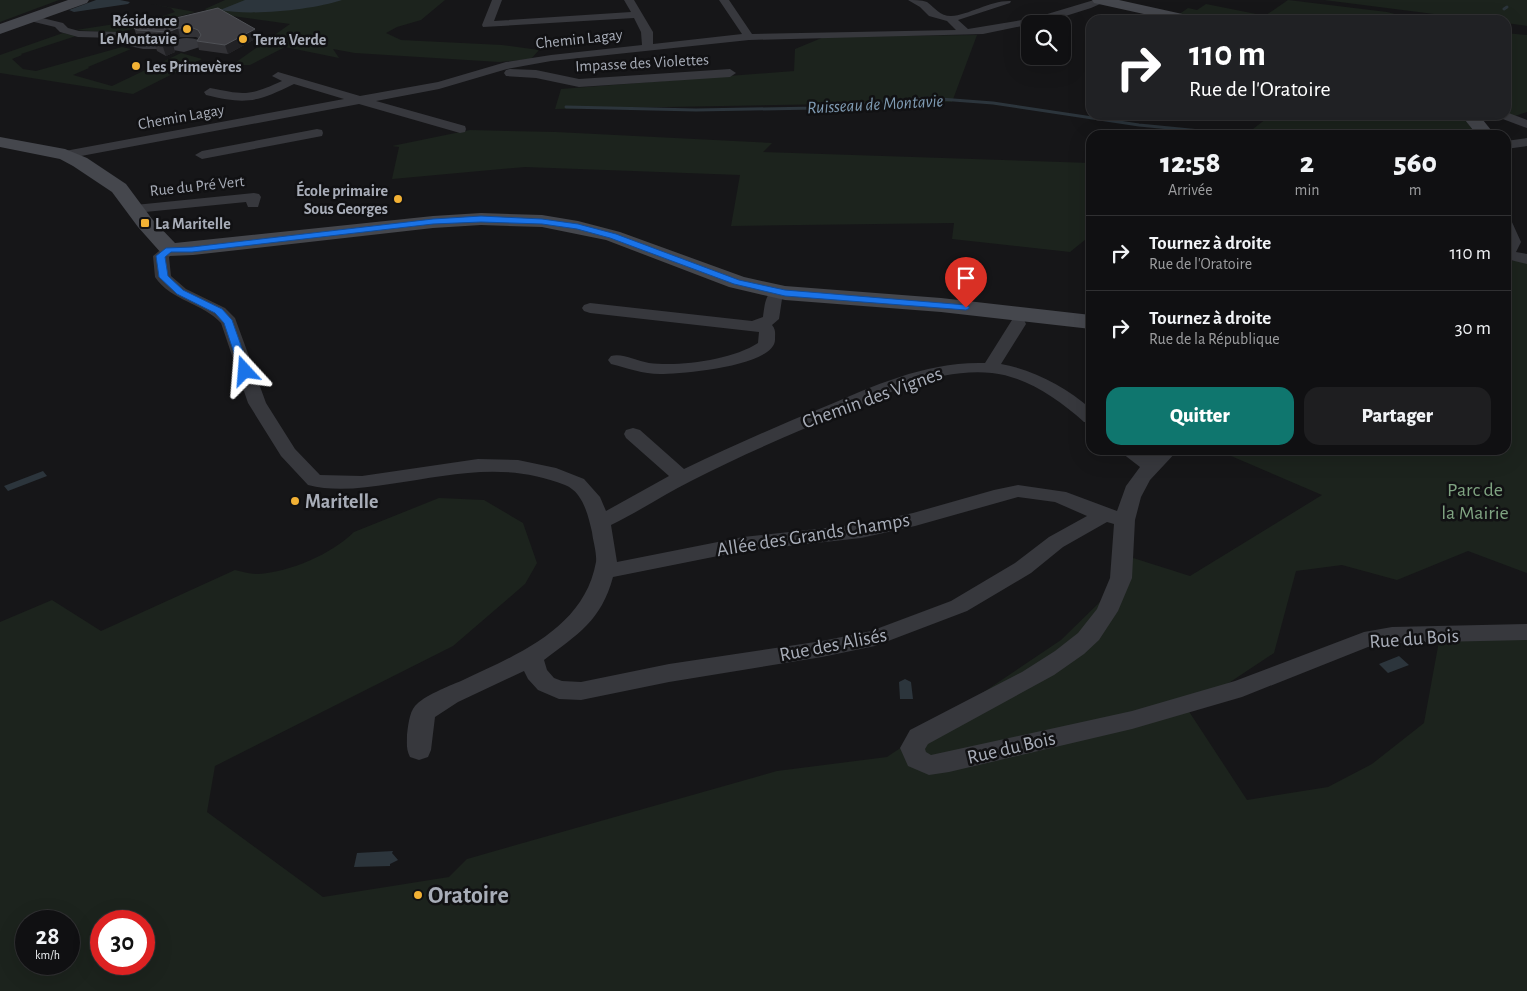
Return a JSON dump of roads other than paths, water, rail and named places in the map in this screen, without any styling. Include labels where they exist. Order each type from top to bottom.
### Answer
[{"type":"street","points":[[0,28],[82,0]]},
{"type":"street","points":[[497,0],[487,25],[637,15]]},
{"type":"street","points":[[629,0],[647,32],[648,48]]},
{"type":"street","points":[[724,0],[749,37]]},
{"type":"street","points":[[913,0],[924,5],[933,14],[952,19],[965,33]]},
{"type":"street","points":[[1102,0],[1169,15]]},
{"type":"street","name":"Chemin Lagay","points":[[73,158],[108,147],[439,85],[496,69],[551,58],[749,37],[965,33],[996,30],[1032,22],[1102,0]]},
{"type":"street","points":[[952,19],[1006,1]]},
{"type":"street","points":[[30,18],[59,25],[64,30],[78,34],[118,35],[126,42],[140,46],[172,46]]},
{"type":"street","name":"Impasse des Violettes","points":[[496,69],[509,73],[536,74],[579,84],[730,73]]},
{"type":"street","points":[[278,76],[460,129]]},
{"type":"street","points":[[210,92],[242,98],[262,95],[292,81]]},
{"type":"street","points":[[1511,118],[1527,124]]},
{"type":"street","points":[[1474,120],[1482,130]]},
{"type":"street","points":[[243,122],[257,144]]},
{"type":"street","points":[[202,155],[317,133]]},
{"type":"street","points":[[0,142],[73,158],[112,182],[162,245],[169,250]]},
{"type":"street","points":[[1511,144],[1527,142]]},
{"type":"street","name":"Rue du Pré Vert","points":[[135,209],[254,197],[253,204]]},
{"type":"street","points":[[419,750],[420,728],[424,712],[450,696],[532,657],[580,620],[597,595],[606,570],[607,560],[600,522],[593,501],[577,483],[550,472],[518,466],[478,466],[362,482],[315,481],[288,452],[256,403],[229,322],[219,311],[180,292],[163,277],[161,256],[169,250],[433,222],[481,219],[542,221],[578,227],[613,236],[737,282],[779,292],[833,298],[941,305],[1086,321]]},
{"type":"street","points":[[1511,255],[1527,259]]},
{"type":"street","points":[[590,308],[752,326],[760,325],[771,319],[774,298],[779,292]]},
{"type":"street","points":[[990,368],[1018,324]]},
{"type":"street","points":[[617,360],[640,367],[660,369],[720,362],[752,355],[760,352],[767,345],[767,330],[760,325]]},
{"type":"street","name":"Chemin des Vignes","points":[[600,522],[642,501],[682,477],[844,405],[930,372],[952,368],[990,368],[1029,377],[1044,384],[1086,413]]},
{"type":"street","points":[[633,434],[682,477]]},
{"type":"street","points":[[1135,455],[1150,465]]},
{"type":"street","name":"Rue du Bois","points":[[1162,455],[1150,465],[1114,517],[1125,562],[1120,585],[1108,609],[1090,635],[1061,660],[1012,690],[919,736],[912,748],[917,759],[929,765],[948,762],[1132,720],[1242,688],[1364,640],[1392,636],[1527,632]]},
{"type":"street","name":"Allée des Grands Champs","points":[[606,570],[615,570],[743,544],[861,531],[915,519],[1001,494],[1018,491],[1059,496],[1114,517]]},
{"type":"street","name":"Rue des Alisés","points":[[532,657],[536,673],[546,684],[559,690],[581,691],[669,673],[867,640],[896,632],[959,606],[1023,568],[1056,542],[1114,517]]},
{"type":"waterway","name":"Ruisseau de Montavie","points":[[566,107],[696,110],[816,108],[927,98],[993,103],[1086,117]]},
{"type":"waterway","name":"Ruisseau de Montavie","points":[[1106,120],[1190,130]]},
{"type":"place","name":"Résidence Le Montavie","points":[[187,29]]},
{"type":"place","name":"Terra Verde","points":[[243,39]]},
{"type":"place","name":"Les Primevères","points":[[136,66]]},
{"type":"place","name":"École primaire Sous Georges","points":[[398,199]]},
{"type":"place","name":"La Maritelle","points":[[145,223]]},
{"type":"place","name":"Maritelle","points":[[295,501]]},
{"type":"place","name":"Oratoire","points":[[418,895]]},
{"type":"park label","name":"Parc de la Mairie","points":[[1475,500]]}]
